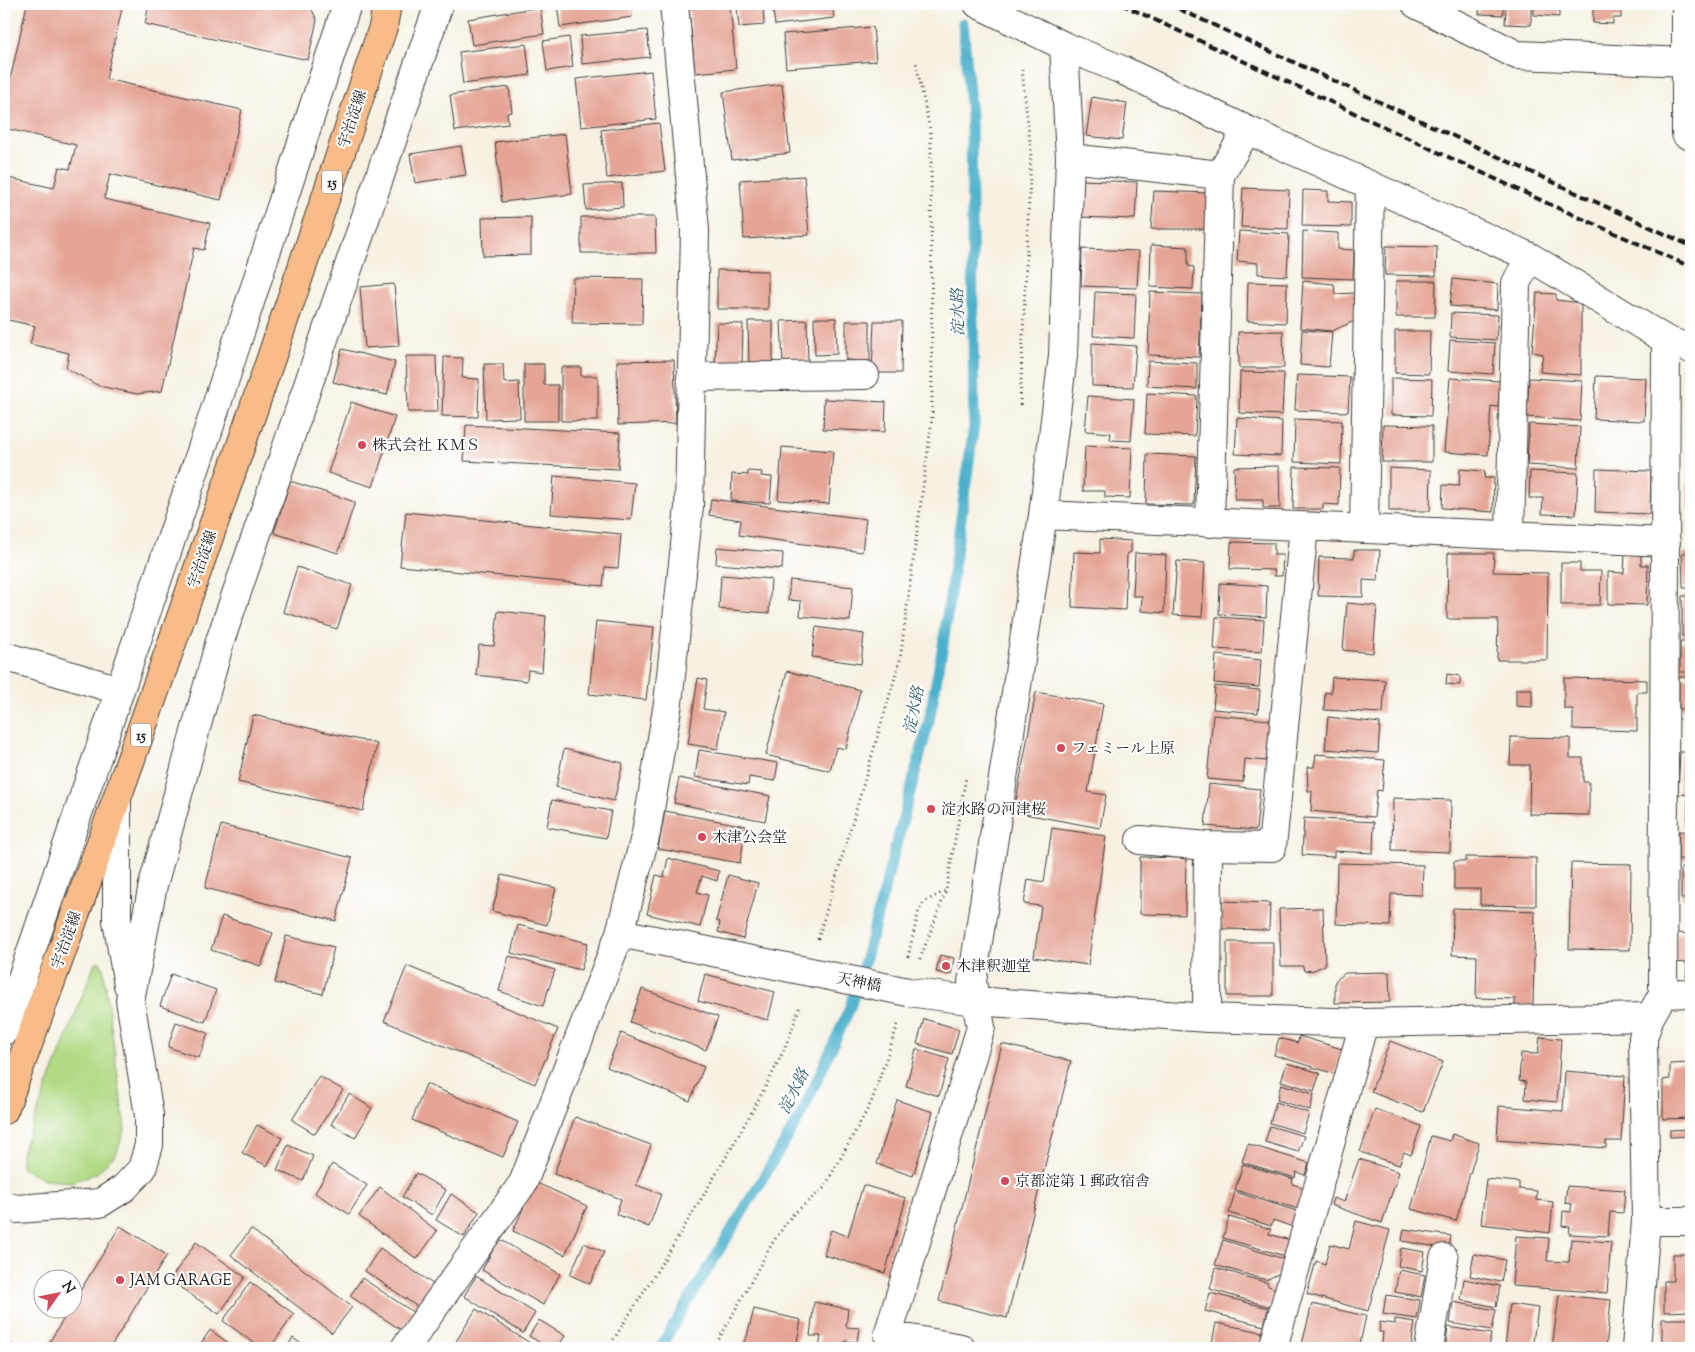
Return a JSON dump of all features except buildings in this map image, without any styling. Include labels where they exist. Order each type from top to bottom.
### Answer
[{"type":"main road","name":"宇治淀線","points":[[4,1110],[117,802],[273,358],[383,27],[387,4]]},
{"type":"street","points":[[4,1031],[209,428],[347,4]]},
{"type":"street","points":[[130,1000],[153,885],[220,641],[439,4]]},
{"type":"street","points":[[405,1348],[524,1184],[620,933],[646,833],[668,703],[689,507],[695,230],[674,4]]},
{"type":"street","points":[[978,4],[1064,46],[1122,70],[1247,130],[1530,257],[1666,340],[1691,349]]},
{"type":"street","points":[[1416,4],[1517,54],[1686,62]]},
{"type":"street","points":[[1686,4],[1686,134],[1691,136]]},
{"type":"street","points":[[961,1348],[888,1335],[981,1027],[972,982],[1043,515],[1063,356],[1070,158],[1064,46]]},
{"type":"street","points":[[1210,523],[1220,175],[1247,130]]},
{"type":"street","points":[[1070,158],[1220,175]]},
{"type":"street","points":[[1364,529],[1370,185]]},
{"type":"street","points":[[1510,535],[1516,282],[1530,257]]},
{"type":"street","points":[[1636,1348],[1646,1221],[1643,1038],[1656,1005],[1666,542],[1666,340]]},
{"type":"street","points":[[692,377],[865,375]]},
{"type":"street","points":[[1043,515],[1666,542]]},
{"type":"street","points":[[1140,840],[1208,846],[1272,848],[1304,526]]},
{"type":"street","points":[[4,656],[119,690]]},
{"type":"street","points":[[4,1206],[17,1210],[100,1203],[124,1188],[142,1169],[150,1145],[148,1115],[117,921],[117,802]]},
{"type":"street","points":[[1207,1018],[1208,846]]},
{"type":"street","name":"天神橋","points":[[620,933],[818,974],[903,1000],[976,1001],[1207,1018],[1364,1023],[1656,1005],[1691,994]]},
{"type":"street","points":[[1273,1348],[1364,1023]]},
{"type":"street","points":[[1646,1221],[1691,1221]]},
{"type":"street","points":[[1429,1348],[1444,1258]]},
{"type":"path","points":[[824,920],[900,660],[932,419],[932,135],[916,62]]},
{"type":"path","points":[[1020,409],[1031,158],[1022,70]]},
{"type":"path","points":[[714,1348],[773,1242],[792,1215],[824,1188],[871,1103],[903,1000],[946,891],[967,775]]},
{"type":"path","points":[[908,957],[920,910],[924,902],[946,891]]},
{"type":"path","points":[[608,1348],[686,1226],[769,1082],[794,1028]]},
{"type":"green space","points":[[99,961],[103,967],[125,1129],[116,1154],[97,1173],[73,1182],[44,1180],[21,1168],[21,1154],[95,963]]},
{"type":"waterway","name":"淀水路","points":[[660,1348],[801,1115],[849,1010],[866,958],[929,721],[943,645],[974,426],[971,116],[963,23]]},
{"type":"railway","points":[[1121,4],[1549,204],[1691,267]]},
{"type":"railway","points":[[1168,4],[1691,246]]},
{"type":"place","name":"株式会社 ＫＭＳ","points":[[362,445]]},
{"type":"place","name":"フェミール上原","points":[[1061,748]]},
{"type":"place","name":"淀水路の河津桜","points":[[931,809]]},
{"type":"place","name":"木津公会堂","points":[[702,837]]},
{"type":"place","name":"木津釈迦堂","points":[[946,966]]},
{"type":"place","name":"京都淀第１郵政宿舎","points":[[1005,1181]]},
{"type":"place","name":"JAM GARAGE","points":[[120,1280]]}]
